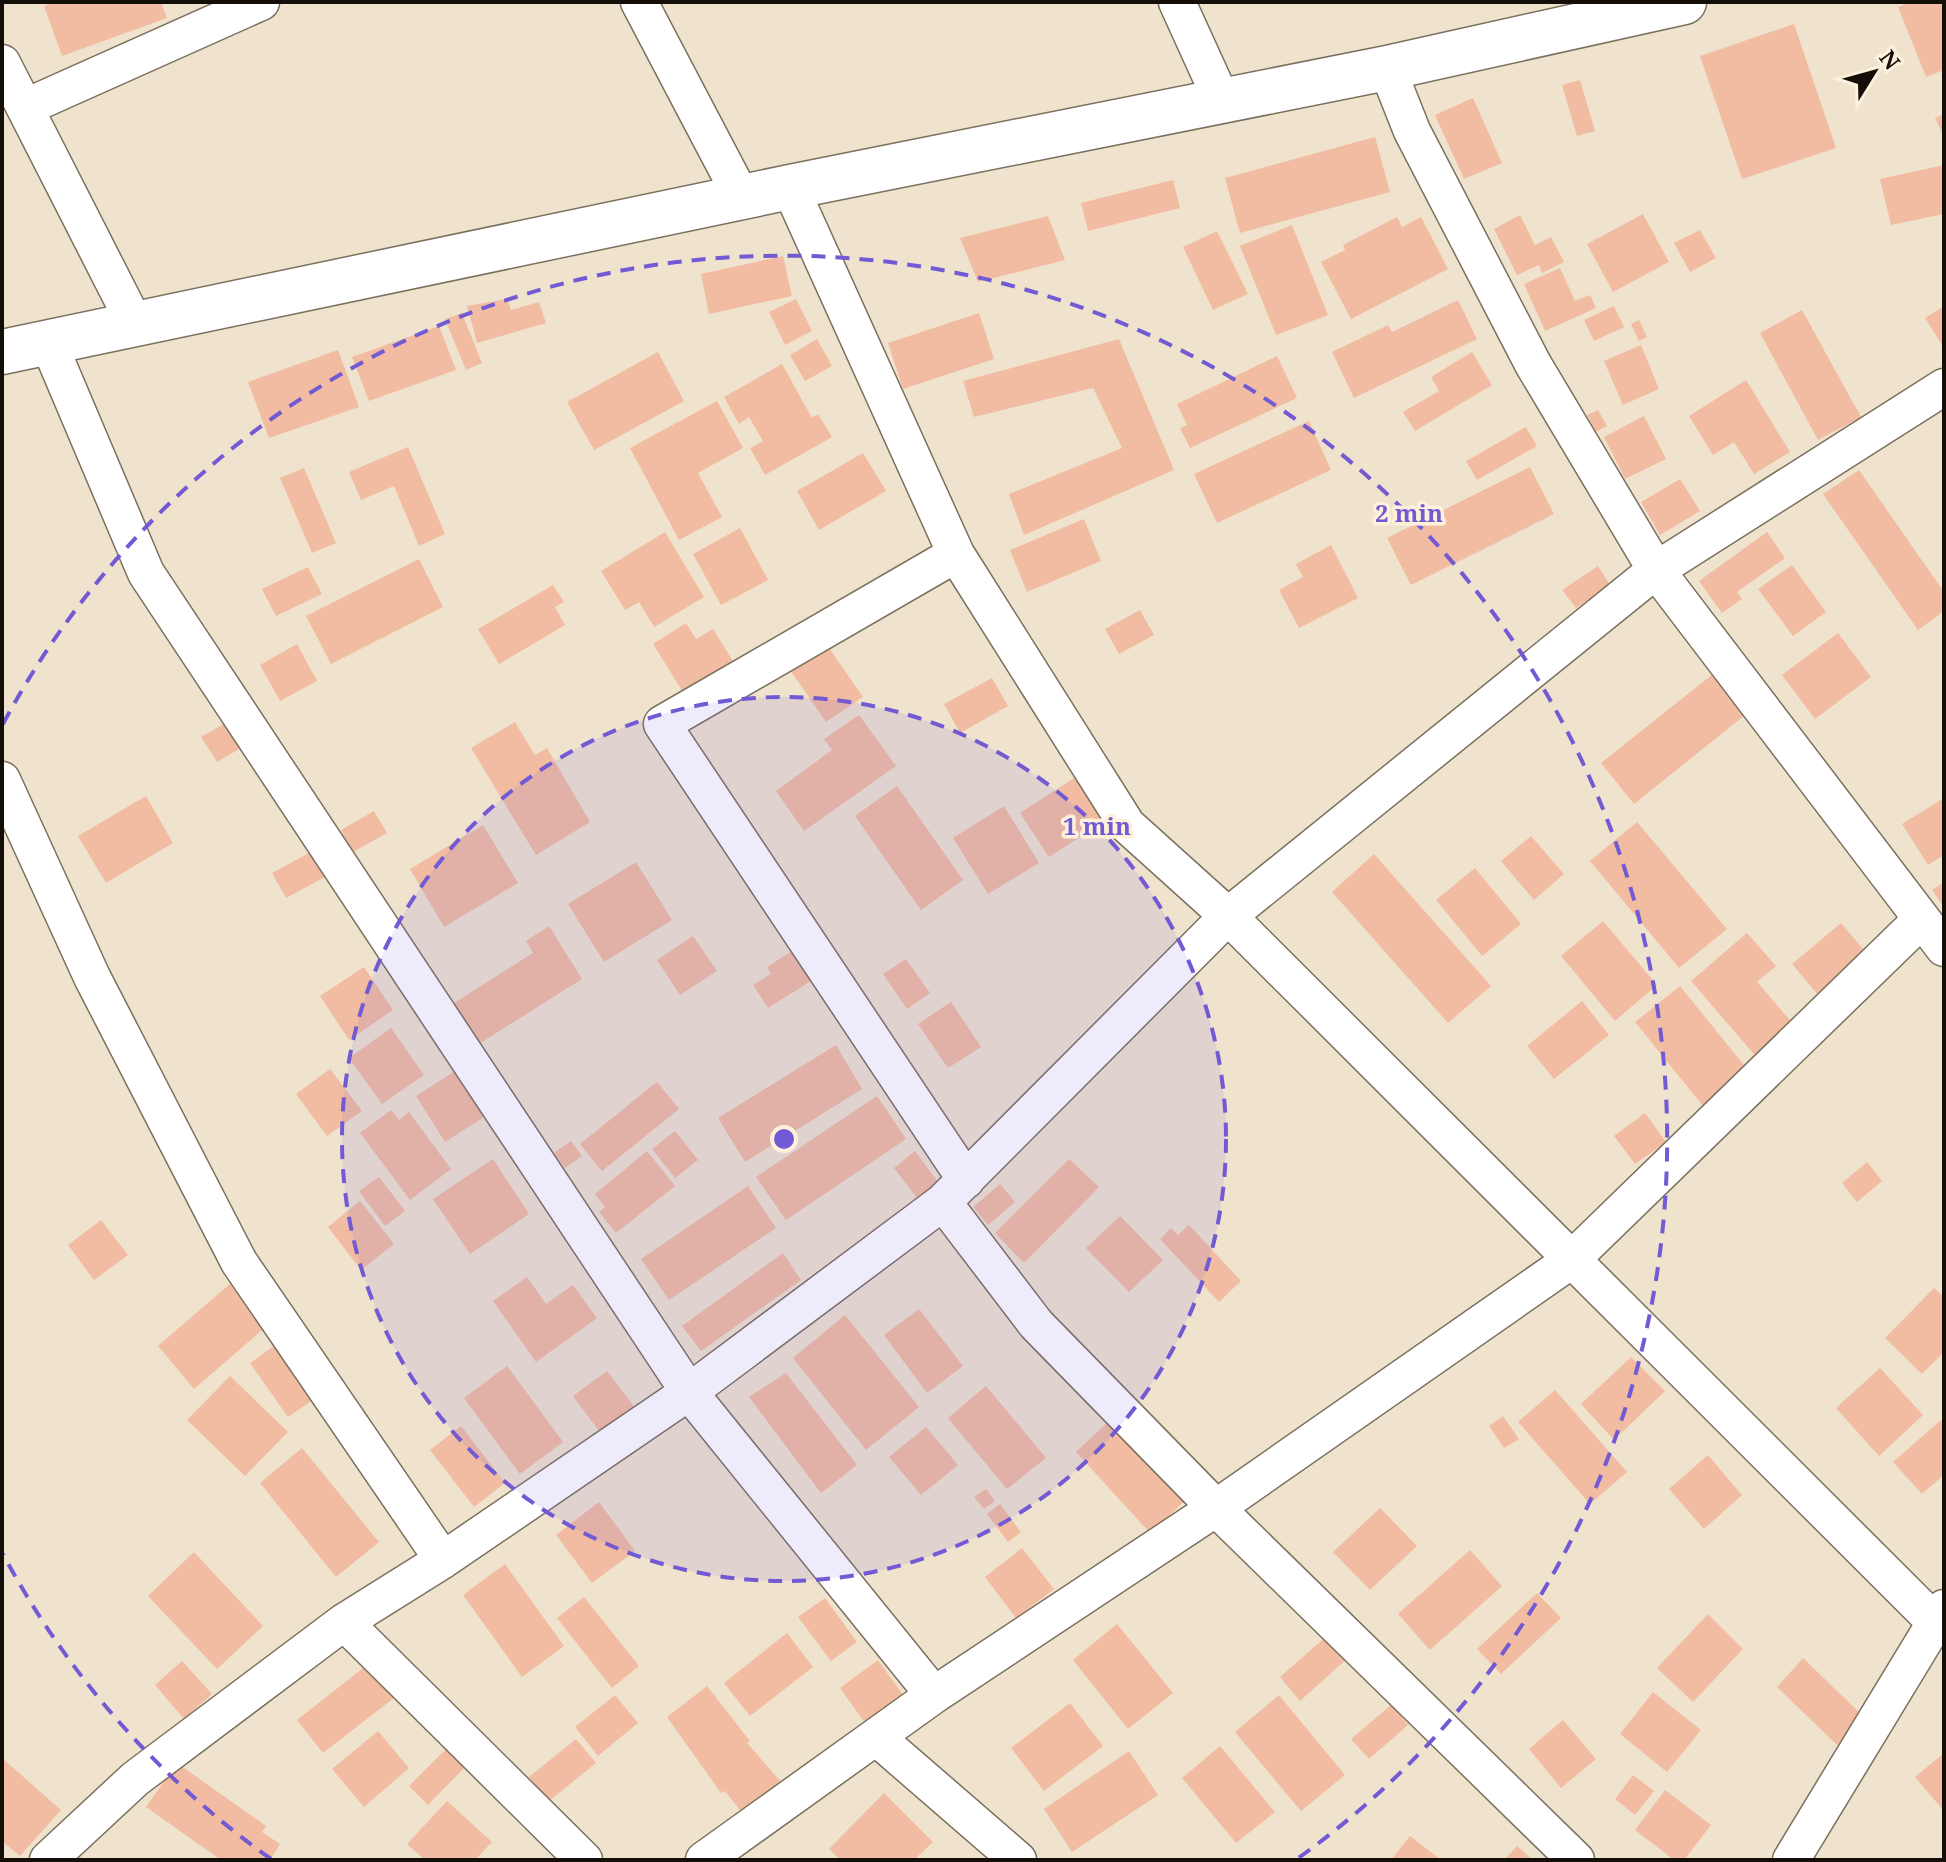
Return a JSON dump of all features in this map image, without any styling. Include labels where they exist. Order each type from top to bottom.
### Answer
[{"type":"street","points":[[26,107],[261,2]]},
{"type":"street","points":[[639,2],[742,198]]},
{"type":"street","points":[[1177,2],[1222,101]]},
{"type":"street","points":[[2,352],[790,187],[1387,68],[1684,2]]},
{"type":"street","points":[[2,63],[136,326]]},
{"type":"street","points":[[1387,68],[1412,131],[1533,364],[1656,570],[1944,948]]},
{"type":"street","points":[[790,187],[956,554],[1127,825],[1228,916],[1570,1261],[1940,1615],[1791,1860]]},
{"type":"street","points":[[49,344],[146,573],[689,1392],[934,1695]]},
{"type":"street","points":[[48,1860],[135,1779],[344,1622],[443,1560],[689,1392],[954,1191],[1228,916],[1656,570],[1944,387]]},
{"type":"street","points":[[956,554],[662,724],[1036,1324],[1216,1508],[1576,1860]]},
{"type":"street","points":[[2,780],[92,977],[239,1262],[443,1560]]},
{"type":"street","points":[[704,1860],[934,1695],[1216,1508],[1570,1261],[1921,920]]},
{"type":"street","points":[[344,1622],[584,1860]]},
{"type":"street","points":[[876,1737],[1018,1860]]},
{"type":"building","points":[[56,2],[161,2],[167,18],[62,56],[44,6]]},
{"type":"building","points":[[1911,2],[1944,2],[1944,70],[1926,77],[1898,7]]},
{"type":"building","points":[[1794,24],[1836,148],[1742,179],[1700,56]]},
{"type":"building","points":[[1580,80],[1595,131],[1577,136],[1562,85]]},
{"type":"building","points":[[1473,98],[1502,163],[1464,179],[1435,115]]},
{"type":"building","points":[[1944,114],[1944,137],[1935,118]]},
{"type":"building","points":[[1375,137],[1390,192],[1240,233],[1225,178]]},
{"type":"building","points":[[1944,165],[1944,214],[1891,225],[1880,179]]},
{"type":"building","points":[[1173,180],[1180,208],[1088,231],[1081,203]]},
{"type":"building","points":[[1643,214],[1669,262],[1613,292],[1587,244]]},
{"type":"building","points":[[1520,215],[1535,245],[1551,237],[1564,262],[1542,273],[1539,265],[1517,275],[1494,229]]},
{"type":"building","points":[[1048,216],[1065,260],[978,282],[960,238]]},
{"type":"building","points":[[1397,217],[1402,227],[1421,217],[1448,269],[1351,319],[1321,262],[1345,250],[1343,245]]},
{"type":"building","points":[[1292,225],[1328,315],[1276,335],[1240,246]]},
{"type":"building","points":[[1700,230],[1716,258],[1690,272],[1674,243]]},
{"type":"building","points":[[1217,231],[1248,294],[1213,310],[1183,247]]},
{"type":"building","points":[[783,256],[792,296],[709,314],[701,274]]},
{"type":"building","points":[[1560,268],[1575,301],[1590,295],[1596,308],[1545,331],[1524,284]]},
{"type":"building","points":[[507,299],[511,310],[539,302],[546,323],[477,343],[467,306]]},
{"type":"building","points":[[796,299],[812,331],[785,345],[769,312]]},
{"type":"building","points":[[1458,300],[1477,339],[1354,398],[1332,352],[1388,325],[1392,332]]},
{"type":"building","points":[[1614,306],[1624,327],[1594,341],[1584,320]]},
{"type":"building","points":[[1944,306],[1944,348],[1925,318]]},
{"type":"building","points":[[1802,310],[1861,417],[1818,440],[1760,333]]},
{"type":"building","points":[[462,313],[482,363],[466,370],[445,319]]},
{"type":"building","points":[[979,313],[994,359],[903,389],[888,343]]},
{"type":"building","points":[[1639,320],[1647,337],[1639,341],[1631,324]]},
{"type":"building","points":[[439,326],[456,370],[369,401],[352,357]]},
{"type":"building","points":[[817,339],[832,366],[805,381],[790,355]]},
{"type":"building","points":[[1119,339],[1174,470],[1024,535],[1009,494],[1122,448],[1093,388],[974,417],[963,381]]},
{"type":"building","points":[[1641,345],[1659,389],[1623,405],[1604,361]]},
{"type":"building","points":[[338,350],[359,407],[269,438],[248,382]]},
{"type":"building","points":[[658,352],[684,401],[594,450],[567,402]]},
{"type":"building","points":[[1472,352],[1492,385],[1415,431],[1403,412],[1439,391],[1431,377]]},
{"type":"building","points":[[1277,356],[1297,398],[1190,448],[1180,428],[1187,425],[1177,404]]},
{"type":"building","points":[[782,364],[812,418],[818,414],[832,437],[765,475],[750,448],[763,441],[749,417],[739,424],[724,397]]},
{"type":"building","points":[[1746,380],[1790,452],[1754,474],[1734,442],[1713,455],[1689,416]]},
{"type":"building","points":[[717,401],[743,448],[698,473],[722,517],[679,540],[630,448]]},
{"type":"building","points":[[1598,410],[1607,426],[1596,432],[1587,415]]},
{"type":"building","points":[[1644,416],[1666,459],[1625,479],[1604,437]]},
{"type":"building","points":[[1309,421],[1331,470],[1217,523],[1194,474]]},
{"type":"building","points":[[1526,427],[1537,446],[1477,480],[1466,461]]},
{"type":"building","points":[[408,447],[445,534],[419,546],[394,486],[361,500],[349,472]]},
{"type":"building","points":[[863,453],[886,491],[819,530],[797,491]]},
{"type":"building","points":[[1530,467],[1554,514],[1411,585],[1387,538]]},
{"type":"building","points":[[304,468],[336,543],[312,553],[280,478]]},
{"type":"building","points":[[1859,470],[1944,592],[1944,611],[1918,630],[1823,494]]},
{"type":"building","points":[[1680,479],[1700,511],[1660,535],[1641,502]]},
{"type":"building","points":[[1084,519],[1101,561],[1027,592],[1010,550]]},
{"type":"building","points":[[740,528],[768,580],[721,605],[693,554]]},
{"type":"building","points":[[665,532],[704,597],[654,627],[639,602],[625,610],[601,571]]},
{"type":"building","points":[[1767,532],[1785,558],[1737,592],[1742,599],[1722,613],[1699,581]]},
{"type":"building","points":[[1331,545],[1358,598],[1299,628],[1279,590],[1303,577],[1296,564]]},
{"type":"building","points":[[419,559],[443,607],[331,664],[306,616]]},
{"type":"building","points":[[1792,565],[1826,612],[1793,636],[1758,589]]},
{"type":"building","points":[[1598,566],[1610,585],[1576,608],[1562,590]]},
{"type":"building","points":[[308,567],[322,594],[276,616],[262,589]]},
{"type":"building","points":[[553,585],[564,602],[555,607],[565,625],[499,664],[478,629]]},
{"type":"building","points":[[1140,610],[1154,635],[1119,654],[1105,629]]},
{"type":"building","points":[[686,623],[696,639],[713,629],[736,666],[686,697],[653,644]]},
{"type":"building","points":[[1838,633],[1871,677],[1815,719],[1782,675]]},
{"type":"building","points":[[297,644],[317,681],[280,701],[260,665]]},
{"type":"building","points":[[827,645],[863,697],[826,722],[790,670]]},
{"type":"building","points":[[1713,674],[1745,715],[1634,804],[1601,763]]},
{"type":"building","points":[[992,678],[1008,706],[960,733],[944,704]]},
{"type":"building","points":[[859,715],[896,766],[804,831],[776,791],[832,750],[824,739]]},
{"type":"building","points":[[236,717],[251,742],[217,762],[201,737]]},
{"type":"building","points":[[515,722],[535,755],[547,748],[590,822],[536,855],[471,748]]},
{"type":"building","points":[[1085,771],[1114,815],[1049,857],[1020,813]]},
{"type":"building","points":[[897,786],[963,880],[921,910],[855,816]]},
{"type":"building","points":[[146,796],[173,843],[106,883],[78,836]]},
{"type":"building","points":[[1944,798],[1944,855],[1928,865],[1902,824]]},
{"type":"building","points":[[1004,806],[1039,863],[988,894],[953,838]]},
{"type":"building","points":[[374,811],[387,833],[353,852],[341,830]]},
{"type":"building","points":[[1637,822],[1727,929],[1679,968],[1590,861]]},
{"type":"building","points":[[483,825],[518,883],[444,927],[410,869]]},
{"type":"building","points":[[1531,836],[1564,874],[1534,900],[1501,861]]},
{"type":"building","points":[[311,852],[325,877],[286,898],[272,873]]},
{"type":"building","points":[[1374,854],[1491,986],[1448,1023],[1332,892]]},
{"type":"building","points":[[636,862],[672,920],[604,962],[568,904]]},
{"type":"building","points":[[1475,868],[1521,924],[1482,956],[1436,900]]},
{"type":"building","points":[[1944,882],[1944,907],[1932,890]]},
{"type":"building","points":[[1603,921],[1657,985],[1615,1021],[1561,956]]},
{"type":"building","points":[[1841,923],[1873,961],[1825,1003],[1792,964]]},
{"type":"building","points":[[549,926],[582,979],[477,1045],[451,1005],[533,953],[526,941]]},
{"type":"building","points":[[1747,933],[1776,966],[1757,982],[1796,1027],[1758,1059],[1691,981]]},
{"type":"building","points":[[693,936],[717,971],[680,995],[657,960]]},
{"type":"building","points":[[792,951],[811,981],[768,1008],[753,985],[771,974],[767,967]]},
{"type":"building","points":[[906,959],[930,993],[907,1009],[883,974]]},
{"type":"building","points":[[364,967],[393,1010],[349,1040],[320,996]]},
{"type":"building","points":[[1680,986],[1752,1075],[1707,1111],[1635,1022]]},
{"type":"building","points":[[1582,1001],[1609,1035],[1554,1079],[1527,1046]]},
{"type":"building","points":[[951,1002],[981,1047],[948,1068],[918,1024]]},
{"type":"building","points":[[391,1028],[424,1075],[382,1104],[349,1058]]},
{"type":"building","points":[[836,1045],[862,1089],[745,1162],[718,1118]]},
{"type":"building","points":[[466,1064],[495,1110],[445,1142],[416,1096]]},
{"type":"building","points":[[330,1069],[362,1111],[327,1136],[296,1094]]},
{"type":"building","points":[[657,1082],[679,1109],[602,1171],[580,1144]]},
{"type":"building","points":[[877,1096],[906,1139],[786,1220],[756,1177]]},
{"type":"building","points":[[391,1110],[399,1120],[409,1112],[451,1169],[410,1200],[360,1133]]},
{"type":"building","points":[[1645,1113],[1666,1142],[1635,1164],[1614,1136]]},
{"type":"building","points":[[675,1131],[698,1160],[675,1178],[652,1149]]},
{"type":"building","points":[[571,1141],[582,1156],[565,1168],[554,1153]]},
{"type":"building","points":[[647,1151],[675,1186],[616,1233],[599,1212],[605,1207],[595,1194]]},
{"type":"building","points":[[915,1151],[938,1182],[917,1198],[894,1168]]},
{"type":"building","points":[[493,1159],[529,1214],[470,1254],[433,1199]]},
{"type":"building","points":[[1069,1159],[1099,1187],[1024,1263],[995,1233]]},
{"type":"building","points":[[1867,1162],[1882,1181],[1857,1202],[1842,1183]]},
{"type":"building","points":[[379,1177],[405,1211],[385,1226],[359,1191]]},
{"type":"building","points":[[1000,1184],[1015,1202],[988,1225],[973,1207]]},
{"type":"building","points":[[748,1186],[776,1228],[669,1300],[641,1259]]},
{"type":"building","points":[[360,1201],[394,1244],[361,1270],[328,1227]]},
{"type":"building","points":[[1120,1216],[1163,1260],[1129,1292],[1086,1248]]},
{"type":"building","points":[[101,1220],[128,1255],[94,1280],[68,1245]]},
{"type":"building","points":[[1189,1225],[1241,1281],[1219,1302],[1160,1239],[1171,1228],[1178,1235]]},
{"type":"building","points":[[783,1253],[801,1280],[701,1351],[682,1326]]},
{"type":"building","points":[[527,1277],[546,1304],[573,1285],[597,1318],[536,1362],[493,1301]]},
{"type":"building","points":[[232,1282],[268,1325],[194,1389],[158,1346]]},
{"type":"building","points":[[1934,1288],[1944,1297],[1944,1352],[1922,1374],[1885,1338]]},
{"type":"building","points":[[919,1309],[963,1366],[927,1393],[884,1335]]},
{"type":"building","points":[[845,1315],[919,1407],[866,1450],[793,1358]]},
{"type":"building","points":[[278,1343],[317,1397],[288,1417],[250,1363]]},
{"type":"building","points":[[1631,1357],[1665,1391],[1614,1440],[1581,1404]]},
{"type":"building","points":[[507,1366],[563,1442],[520,1474],[464,1398]]},
{"type":"building","points":[[1880,1368],[1923,1415],[1879,1456],[1836,1408]]},
{"type":"building","points":[[607,1371],[636,1409],[602,1435],[573,1396]]},
{"type":"building","points":[[786,1373],[857,1465],[821,1493],[749,1397]]},
{"type":"building","points":[[230,1376],[288,1432],[245,1476],[187,1420]]},
{"type":"building","points":[[986,1386],[1046,1458],[1007,1489],[948,1418]]},
{"type":"building","points":[[1555,1390],[1627,1472],[1590,1504],[1518,1422]]},
{"type":"building","points":[[1503,1416],[1519,1439],[1504,1448],[1489,1426]]},
{"type":"building","points":[[1112,1418],[1187,1499],[1150,1533],[1076,1452]]},
{"type":"building","points":[[1941,1420],[1944,1424],[1944,1475],[1922,1494],[1893,1462]]},
{"type":"building","points":[[461,1426],[505,1483],[474,1507],[430,1450]]},
{"type":"building","points":[[926,1427],[958,1465],[921,1495],[889,1457]]},
{"type":"building","points":[[302,1448],[379,1542],[336,1577],[260,1483]]},
{"type":"building","points":[[1708,1455],[1742,1495],[1704,1529],[1669,1489]]},
{"type":"building","points":[[986,1489],[995,1501],[984,1509],[974,1497]]},
{"type":"building","points":[[599,1502],[635,1551],[592,1583],[556,1535]]},
{"type":"building","points":[[1000,1504],[1021,1532],[1008,1542],[987,1514]]},
{"type":"building","points":[[1380,1508],[1417,1546],[1370,1590],[1333,1552]]},
{"type":"building","points":[[1022,1548],[1054,1589],[1016,1618],[985,1577]]},
{"type":"building","points":[[1470,1550],[1502,1586],[1430,1650],[1398,1614]]},
{"type":"building","points":[[194,1552],[263,1626],[217,1669],[148,1596]]},
{"type":"building","points":[[505,1564],[564,1646],[522,1677],[463,1595]]},
{"type":"building","points":[[1537,1593],[1561,1618],[1501,1674],[1477,1649]]},
{"type":"building","points":[[584,1597],[639,1666],[612,1688],[557,1618]]},
{"type":"building","points":[[825,1598],[857,1642],[831,1661],[798,1617]]},
{"type":"building","points":[[1708,1614],[1743,1649],[1693,1702],[1657,1668]]},
{"type":"building","points":[[1117,1624],[1173,1693],[1128,1729],[1073,1660]]},
{"type":"building","points":[[787,1633],[813,1667],[750,1716],[724,1683]]},
{"type":"building","points":[[1329,1634],[1349,1657],[1300,1701],[1280,1677]]},
{"type":"building","points":[[377,1657],[403,1691],[323,1753],[297,1720]]},
{"type":"building","points":[[1803,1658],[1864,1717],[1837,1745],[1777,1687]]},
{"type":"building","points":[[878,1660],[903,1695],[865,1723],[840,1688]]},
{"type":"building","points":[[182,1661],[212,1694],[184,1719],[155,1685]]},
{"type":"building","points":[[707,1686],[750,1741],[747,1743],[782,1783],[743,1814],[725,1791],[721,1793],[667,1717]]},
{"type":"building","points":[[1653,1692],[1701,1730],[1667,1772],[1620,1734]]},
{"type":"building","points":[[615,1695],[638,1723],[598,1756],[575,1727]]},
{"type":"building","points":[[1279,1695],[1345,1775],[1301,1811],[1235,1732]]},
{"type":"building","points":[[1070,1703],[1103,1746],[1044,1791],[1011,1748]]},
{"type":"building","points":[[1391,1705],[1408,1725],[1369,1759],[1351,1739]]},
{"type":"building","points":[[1563,1720],[1596,1759],[1561,1788],[1529,1749]]},
{"type":"building","points":[[378,1731],[409,1768],[364,1807],[332,1769]]},
{"type":"building","points":[[576,1739],[596,1763],[549,1801],[529,1777]]},
{"type":"building","points":[[449,1746],[468,1764],[428,1805],[409,1786]]},
{"type":"building","points":[[1220,1746],[1275,1812],[1236,1843],[1182,1778]]},
{"type":"building","points":[[1129,1751],[1158,1795],[1072,1852],[1044,1809]]},
{"type":"building","points":[[1944,1753],[1944,1811],[1915,1777]]},
{"type":"building","points":[[2,1758],[61,1810],[20,1856],[2,1841]]},
{"type":"building","points":[[177,1763],[266,1826],[262,1832],[280,1844],[270,1860],[221,1860],[146,1807]]},
{"type":"building","points":[[1633,1775],[1654,1791],[1635,1815],[1615,1799]]},
{"type":"building","points":[[1665,1790],[1711,1825],[1684,1860],[1674,1860],[1635,1830]]},
{"type":"building","points":[[884,1793],[933,1842],[914,1860],[840,1860],[829,1849]]},
{"type":"building","points":[[447,1801],[492,1842],[475,1860],[425,1860],[407,1844]]},
{"type":"building","points":[[1410,1836],[1441,1860],[1391,1860]]},
{"type":"building","points":[[1517,1846],[1533,1860],[1504,1860]]}]
